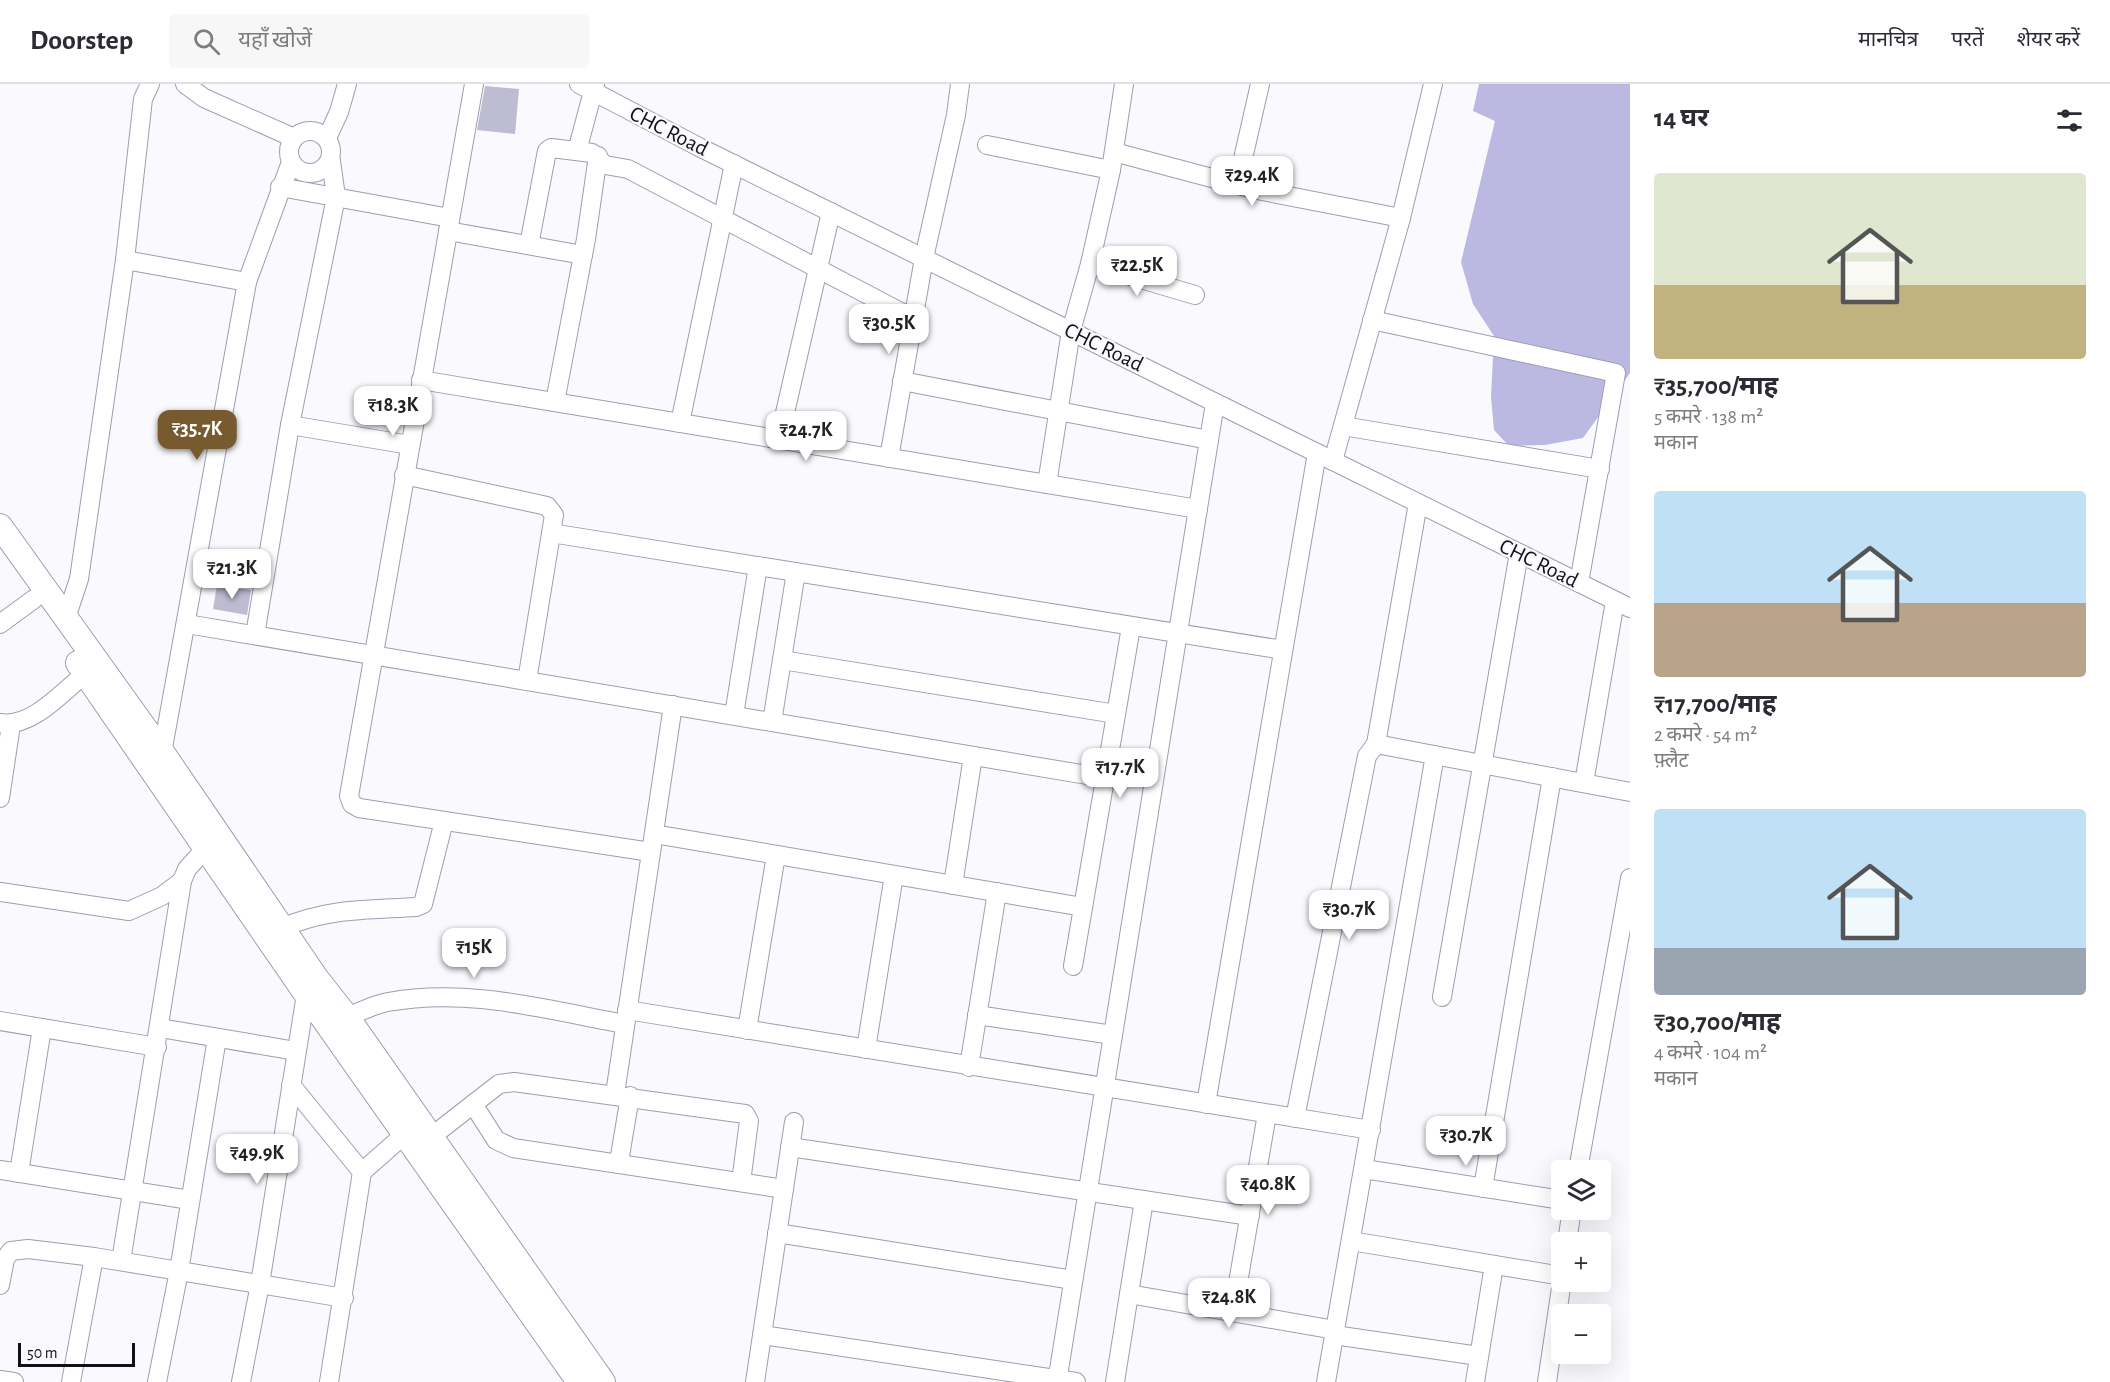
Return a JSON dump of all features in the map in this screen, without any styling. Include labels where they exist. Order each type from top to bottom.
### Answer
[{"type":"main road","points":[[0,526],[162,752],[282,928],[338,1021],[579,1382]]},
{"type":"main road","points":[[0,553],[306,994],[338,1021]]},
{"type":"main road","points":[[417,1140],[603,1382]]},
{"type":"street","points":[[66,618],[79,579],[125,260],[143,99],[150,84]]},
{"type":"street","points":[[185,84],[204,98],[294,138]]},
{"type":"street","points":[[327,138],[339,112],[347,84]]},
{"type":"street","points":[[474,84],[349,796],[352,804],[359,808],[444,821],[776,855],[1083,907]]},
{"type":"street","points":[[889,458],[924,258],[952,135],[957,84]]},
{"type":"street","points":[[1047,484],[1071,331],[1090,264],[1112,161],[1124,84]]},
{"type":"street","points":[[1206,1104],[1283,650],[1325,457],[1342,426],[1401,218],[1433,84]]},
{"type":"street","points":[[1238,185],[1257,85]]},
{"type":"street","points":[[577,151],[590,87]]},
{"type":"street","name":"CHC Road","points":[[590,87],[734,164],[1623,604]]},
{"type":"street","points":[[255,635],[290,425],[336,197],[331,161],[332,149],[327,138],[316,131],[304,132],[294,138],[289,150],[291,162],[299,171],[311,174],[323,170],[331,161]]},
{"type":"street","points":[[987,144],[1112,161],[1401,218]]},
{"type":"street","points":[[529,245],[545,156],[551,148],[592,153],[598,156],[605,165],[628,169],[914,319]]},
{"type":"street","points":[[555,402],[583,255],[598,156]]},
{"type":"street","points":[[157,777],[187,624],[247,282],[291,162]]},
{"type":"street","points":[[680,423],[734,164]]},
{"type":"street","points":[[280,187],[336,197],[529,245],[583,255]]},
{"type":"street","points":[[779,439],[831,212]]},
{"type":"street","points":[[125,260],[247,282]]},
{"type":"street","points":[[1090,264],[1194,296]]},
{"type":"street","points":[[1372,320],[1616,373],[1579,583]]},
{"type":"street","points":[[421,380],[1198,509]]},
{"type":"street","points":[[902,381],[1209,440]]},
{"type":"street","points":[[1057,1380],[1215,403]]},
{"type":"street","points":[[290,425],[410,445]]},
{"type":"street","points":[[1342,426],[1600,469]]},
{"type":"street","points":[[404,475],[547,506],[554,515],[527,681]]},
{"type":"street","points":[[1295,1118],[1367,756],[1376,744],[1418,503]]},
{"type":"street","points":[[551,533],[1283,650]]},
{"type":"street","points":[[1442,997],[1519,553]]},
{"type":"street","points":[[734,716],[758,566]]},
{"type":"street","points":[[772,722],[796,572]]},
{"type":"street","points":[[0,624],[34,599]]},
{"type":"street","points":[[1584,783],[1623,604]]},
{"type":"street","points":[[187,624],[1105,778]]},
{"type":"street","points":[[1073,966],[1131,627]]},
{"type":"street","points":[[782,660],[1116,714]]},
{"type":"street","points":[[0,798],[5,724],[26,721],[86,674]]},
{"type":"street","points":[[619,1162],[626,1017],[673,705]]},
{"type":"street","points":[[1376,744],[1630,792]]},
{"type":"street","points":[[1330,1381],[1335,1332],[1435,755]]},
{"type":"street","points":[[953,885],[973,756]]},
{"type":"street","points":[[1483,1188],[1552,777]]},
{"type":"street","points":[[282,928],[309,916],[326,913],[416,907],[423,904],[444,821]]},
{"type":"street","points":[[121,1261],[182,881],[187,869],[206,849]]},
{"type":"street","points":[[747,1030],[776,855]]},
{"type":"street","points":[[866,1049],[894,875]]},
{"type":"street","points":[[1580,1160],[1630,878]]},
{"type":"street","points":[[0,892],[129,910],[162,896],[182,881]]},
{"type":"street","points":[[969,1066],[997,892]]},
{"type":"street","points":[[241,1382],[260,1284],[306,994]]},
{"type":"street","points":[[338,1021],[385,1002],[427,996],[463,995],[626,1017],[747,1030],[1371,1130]]},
{"type":"street","points":[[977,1015],[1113,1035]]},
{"type":"street","points":[[0,1021],[157,1047]]},
{"type":"street","points":[[19,1173],[42,1028]]},
{"type":"street","points":[[160,1028],[296,1051]]},
{"type":"street","points":[[157,1382],[179,1271],[217,1038]]},
{"type":"street","points":[[362,1172],[417,1140],[505,1081],[622,1095],[748,1116],[741,1182]]},
{"type":"street","points":[[291,1085],[362,1172],[329,1382]]},
{"type":"street","points":[[473,1104],[502,1145],[784,1189]]},
{"type":"street","points":[[1233,1312],[1267,1114]]},
{"type":"street","points":[[755,1382],[794,1122]]},
{"type":"street","points":[[790,1147],[1250,1216]]},
{"type":"street","points":[[1364,1169],[1551,1198]]},
{"type":"street","points":[[0,1170],[190,1200]]},
{"type":"street","points":[[1115,1382],[1144,1200]]},
{"type":"street","points":[[777,1233],[1073,1280]]},
{"type":"street","points":[[1351,1241],[1551,1274]]},
{"type":"street","points":[[0,1286],[5,1258],[11,1251],[28,1249],[121,1261],[344,1298]]},
{"type":"street","points":[[71,1382],[94,1257]]},
{"type":"street","points":[[1475,1382],[1494,1265]]},
{"type":"street","points":[[1547,1382],[1560,1292]]},
{"type":"street","points":[[1129,1294],[1479,1356]]},
{"type":"street","points":[[762,1335],[1076,1382]]},
{"type":"street","points":[[0,1380],[14,1382]]},
{"type":"water","points":[[1479,84],[1630,84],[1630,373],[1583,438],[1545,445],[1509,446],[1494,430],[1491,397],[1494,336],[1473,304],[1461,262],[1495,121],[1473,111]]},
{"type":"building","points":[[485,86],[519,89],[515,134],[477,130]]},
{"type":"building","points":[[217,585],[251,590],[247,615],[213,609]]}]
